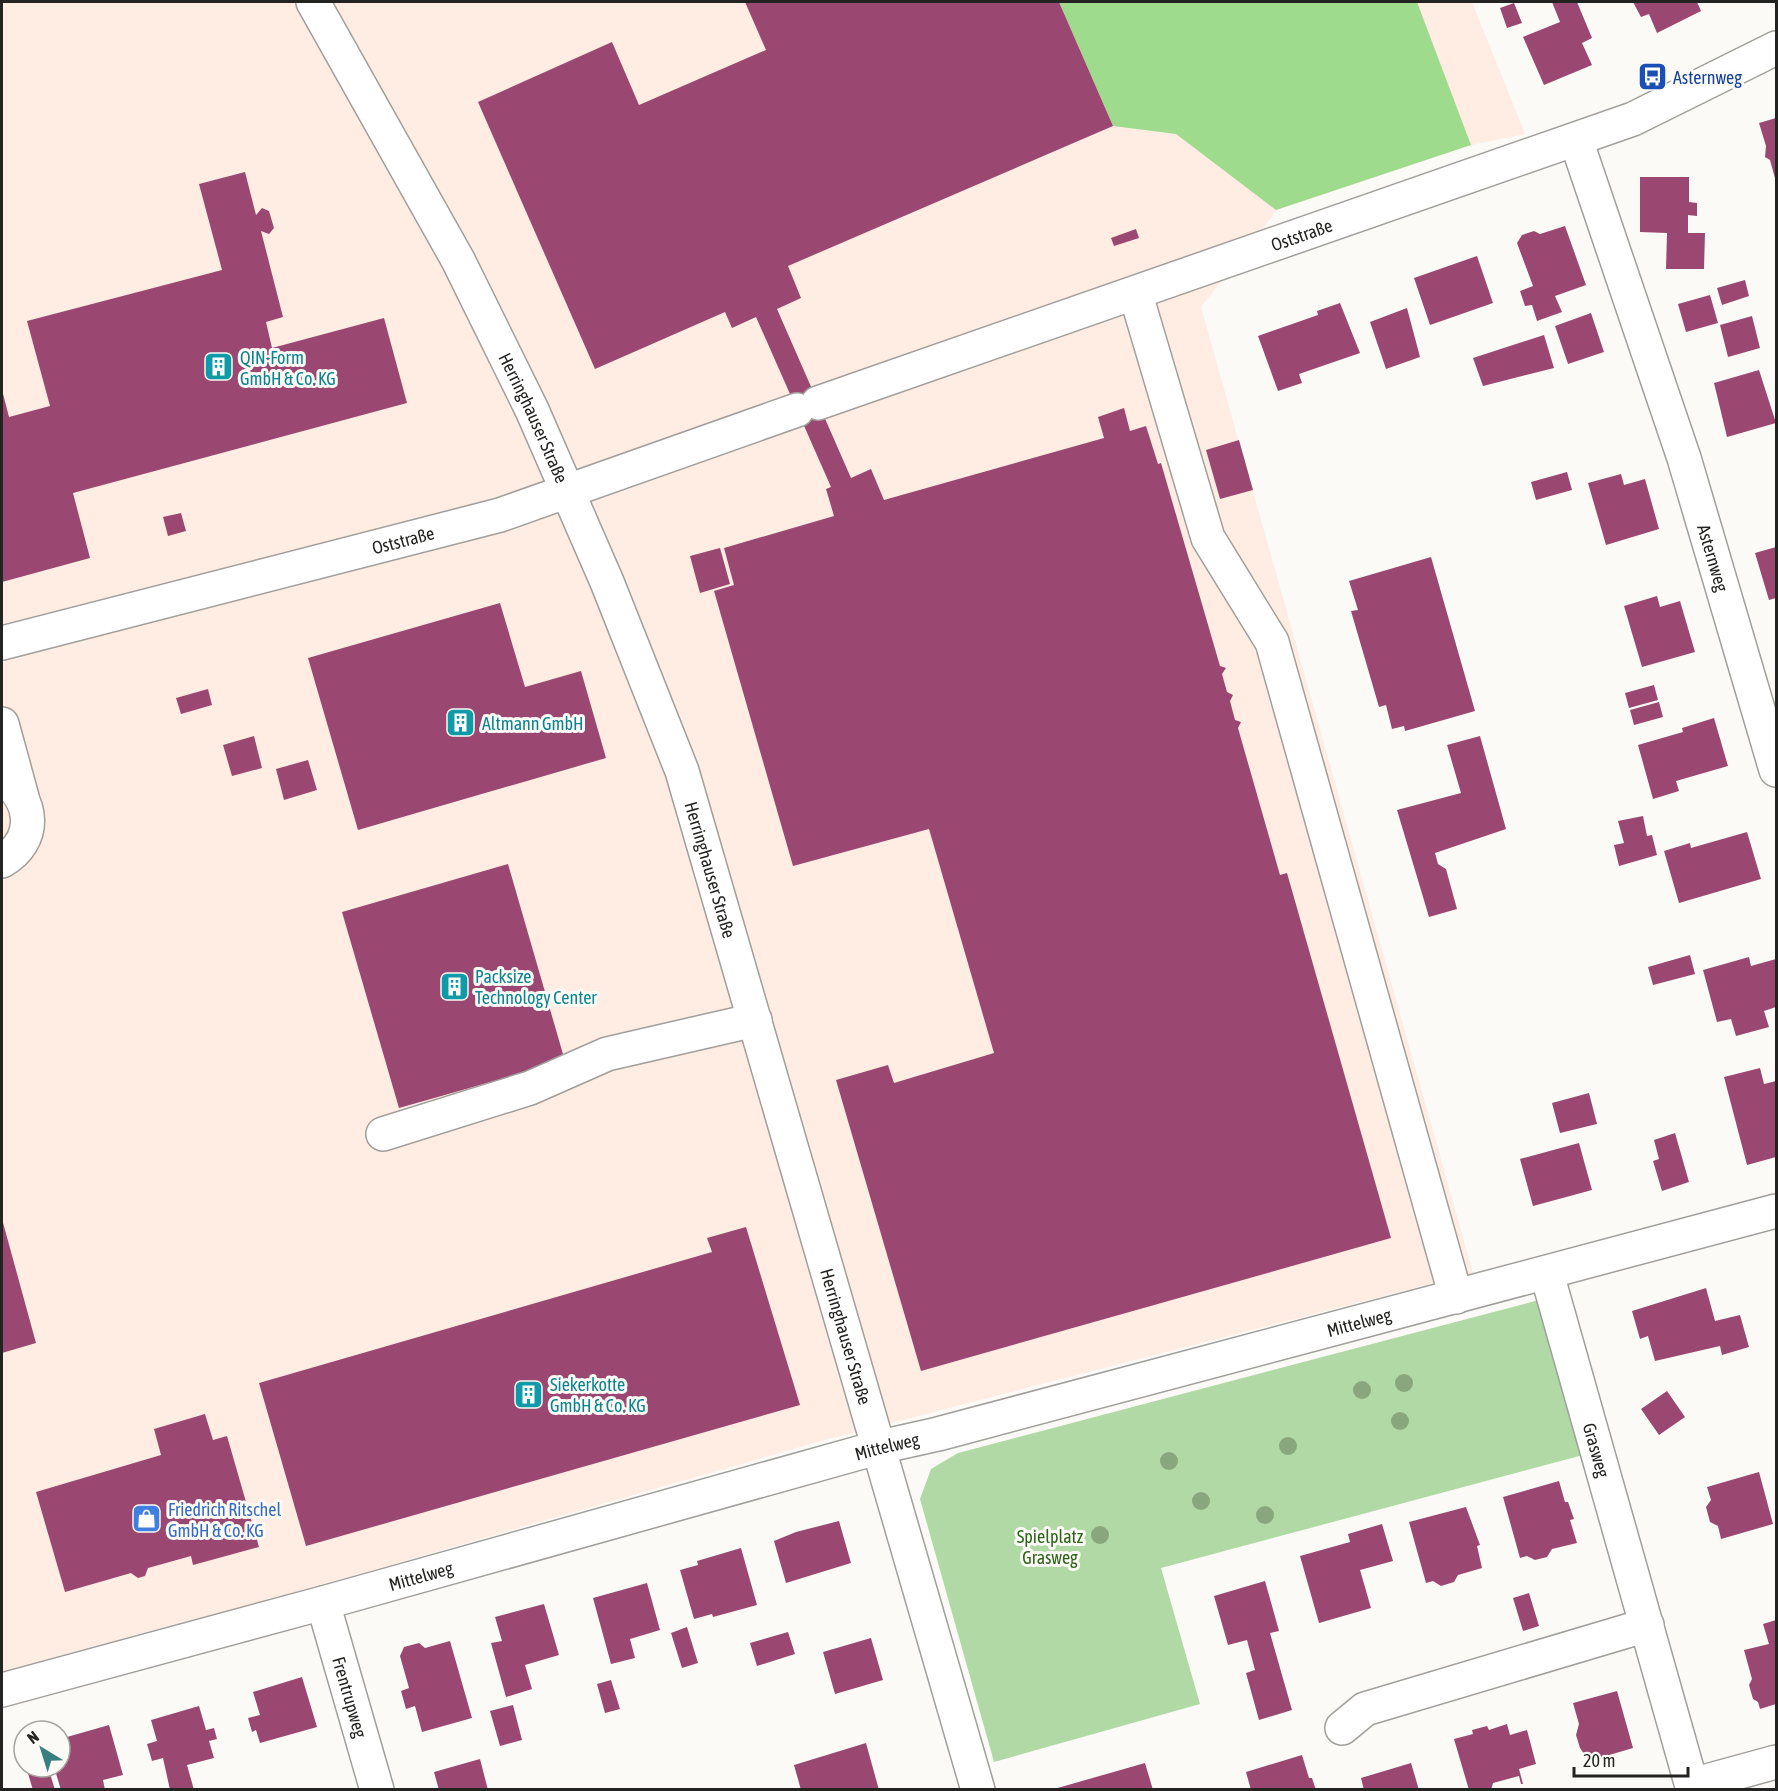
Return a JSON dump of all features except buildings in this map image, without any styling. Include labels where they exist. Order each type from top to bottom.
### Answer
[{"type":"street","name":"Herringhauser Straße","points":[[313,2],[458,260],[532,410],[608,582],[682,771],[978,1790]]},
{"type":"street","name":"Oststraße","points":[[2,643],[500,515],[1576,140],[1633,119],[1776,48]]},
{"type":"street","name":"Asternweg","points":[[1576,140],[1684,458],[1776,770]]},
{"type":"street","points":[[1136,295],[1208,538],[1272,642],[1456,1297]]},
{"type":"street","points":[[2,724],[12,787],[28,812],[27,828],[22,842],[12,855],[2,861]]},
{"type":"street","points":[[383,1134],[530,1088],[607,1054],[754,1020]]},
{"type":"street","name":"Mittelweg","points":[[2,1690],[880,1447],[938,1434],[1547,1274],[1776,1211]]},
{"type":"street","name":"Grasweg","points":[[1547,1274],[1693,1787],[1776,1762]]},
{"type":"street","name":"Frentrupweg","points":[[322,1603],[377,1790]]},
{"type":"street","points":[[1342,1728],[1365,1709],[1647,1625]]},
{"type":"shaded area","points":[[2,2],[1472,2],[1525,134],[1471,145],[1277,210],[1201,307],[1473,1273],[821,1441],[300,1591],[2,1671]]},
{"type":"green space","points":[[1059,2],[1417,2],[1471,145],[1276,210],[1176,134],[1113,126]]},
{"type":"green space","name":"Spielplatz Grasweg","points":[[1539,1300],[1583,1455],[1161,1568],[1200,1704],[994,1762],[920,1499],[931,1469],[958,1453]]},
{"type":"place","name":"Asternweg","points":[[1652,77]]},
{"type":"place","name":"QIN-Form GmbH & Co. KG","points":[[219,367]]},
{"type":"place","name":"Altmann GmbH","points":[[461,723]]},
{"type":"place","name":"Packsize Technology Center","points":[[454,986]]},
{"type":"place","name":"Siekerkotte GmbH & Co. KG","points":[[529,1394]]},
{"type":"place","name":"Friedrich Ritschel GmbH & Co. KG","points":[[147,1519]]}]
